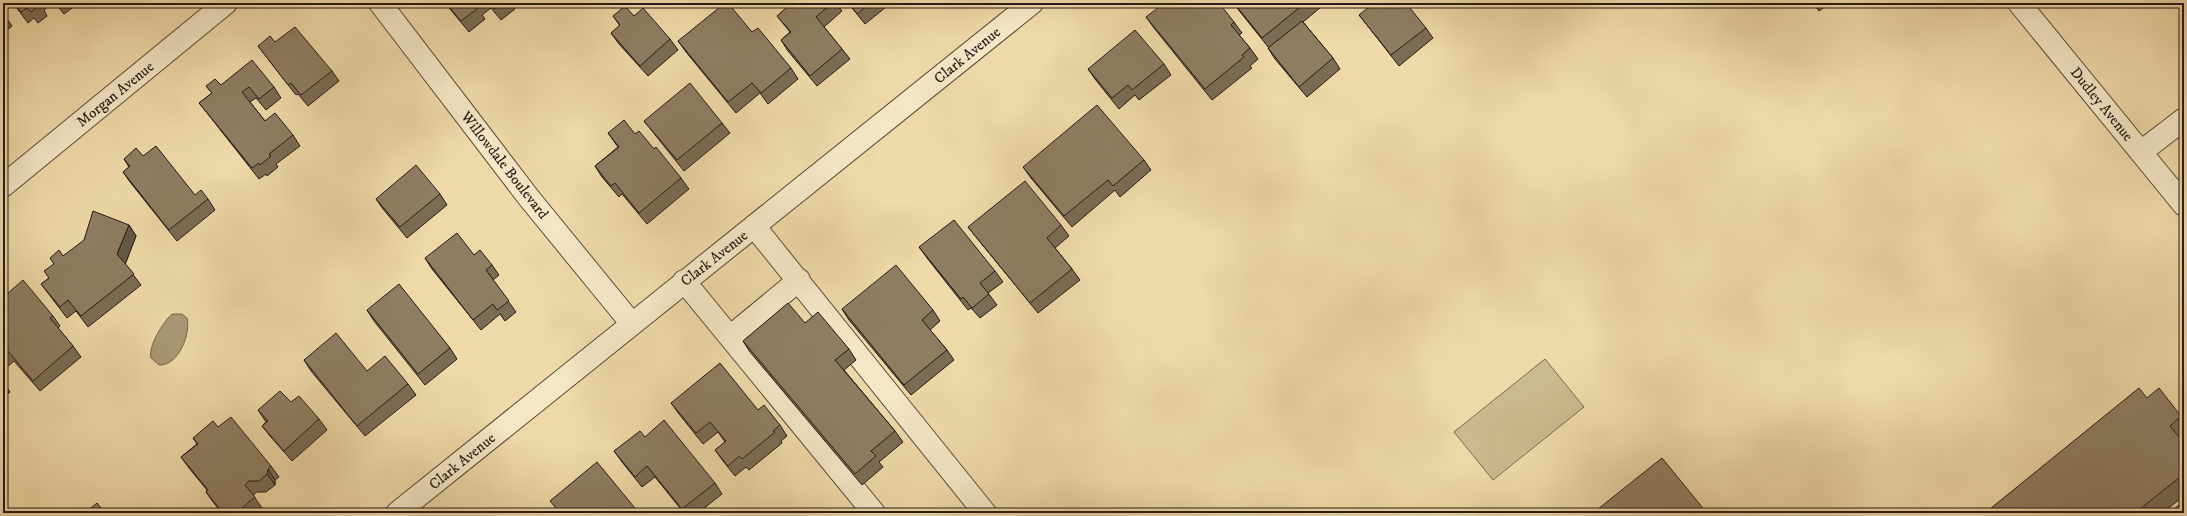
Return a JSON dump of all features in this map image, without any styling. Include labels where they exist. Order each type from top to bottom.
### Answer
[{"type":"street","name":"Morgan Avenue","points":[[3,186],[226,3]]},
{"type":"street","name":"Willowdale Boulevard","points":[[380,3],[529,198],[632,324]]},
{"type":"street","name":"Clark Avenue","points":[[397,513],[1032,3]]},
{"type":"street","name":"Dudley Avenue","points":[[2019,3],[2184,205]]},
{"type":"street","points":[[2141,152],[2184,119]]},
{"type":"street","points":[[754,226],[985,513]]},
{"type":"street","points":[[730,337],[799,280]]},
{"type":"street","points":[[684,281],[874,513]]},
{"type":"shaded area","points":[[172,314],[182,314],[187,318],[188,324],[185,340],[178,355],[166,364],[159,365],[151,358],[152,347],[164,323]]},
{"type":"shaded area","points":[[1545,359],[1584,407],[1493,480],[1454,432]]},
{"type":"building","points":[[14,3],[39,3],[40,5],[31,12],[27,8],[21,12]]},
{"type":"building","points":[[446,3],[476,3],[474,5],[477,9],[461,21]]},
{"type":"building","points":[[488,3],[502,3],[494,9]]},
{"type":"building","points":[[725,3],[728,3],[752,32],[758,28],[791,68],[761,93],[752,83],[728,102],[678,41]]},
{"type":"building","points":[[792,3],[832,3],[816,17],[842,49],[810,76],[781,40],[791,32],[777,16]]},
{"type":"building","points":[[849,3],[871,3],[857,14]]},
{"type":"building","points":[[1164,3],[1219,3],[1234,22],[1231,25],[1250,48],[1242,55],[1244,57],[1205,89],[1146,17]]},
{"type":"building","points":[[1234,3],[1305,3],[1262,38]]},
{"type":"building","points":[[1374,3],[1406,3],[1426,28],[1391,55],[1359,15]]},
{"type":"building","points":[[625,6],[634,16],[643,8],[670,39],[640,66],[611,33],[620,25],[613,16]]},
{"type":"building","points":[[1302,21],[1333,58],[1299,87],[1268,48]]},
{"type":"building","points":[[295,27],[332,71],[301,95],[291,83],[288,85],[258,46],[270,36],[275,42]]},
{"type":"building","points":[[1135,30],[1164,64],[1132,90],[1128,85],[1112,98],[1088,69]]},
{"type":"building","points":[[252,60],[274,87],[259,99],[249,87],[242,92],[265,121],[275,113],[293,135],[269,154],[271,156],[260,165],[259,163],[252,168],[199,103],[212,93],[206,86],[215,79],[221,85]]},
{"type":"building","points":[[690,83],[722,123],[677,160],[644,121]]},
{"type":"building","points":[[1097,105],[1144,160],[1113,186],[1108,180],[1064,216],[1023,167]]},
{"type":"building","points":[[624,120],[635,134],[639,131],[654,149],[656,147],[681,178],[639,213],[615,183],[611,186],[595,166],[619,147],[608,133]]},
{"type":"building","points":[[156,146],[195,195],[201,190],[208,199],[169,230],[123,172],[130,166],[124,159],[136,148],[143,156]]},
{"type":"building","points":[[416,165],[440,194],[400,227],[376,199]]},
{"type":"building","points":[[1025,181],[1061,225],[1047,238],[1072,269],[1030,303],[968,227]]},
{"type":"building","points":[[93,211],[129,225],[117,254],[134,274],[81,316],[68,300],[60,307],[41,284],[49,278],[44,271],[54,264],[50,258],[59,250],[63,256],[84,240]]},
{"type":"building","points":[[954,220],[995,271],[980,283],[989,294],[972,308],[963,297],[961,299],[919,247]]},
{"type":"building","points":[[457,233],[474,255],[480,250],[492,265],[486,270],[509,301],[497,310],[493,304],[473,320],[425,258]]},
{"type":"building","points":[[896,265],[933,310],[922,320],[947,350],[904,385],[842,309]]},
{"type":"building","points":[[23,280],[53,316],[50,318],[73,346],[33,381],[7,350],[3,354],[3,289],[7,294]]},
{"type":"building","points":[[399,284],[450,348],[418,374],[367,310]]},
{"type":"building","points":[[788,303],[805,323],[818,312],[849,349],[835,360],[895,431],[871,451],[876,456],[855,474],[743,341]]},
{"type":"building","points":[[336,333],[367,371],[385,356],[408,384],[357,426],[304,360]]},
{"type":"building","points":[[720,363],[758,410],[764,405],[780,425],[773,431],[775,432],[742,459],[739,456],[728,466],[715,450],[726,441],[710,422],[696,433],[671,403]]},
{"type":"building","points":[[2139,388],[2147,398],[2159,388],[2181,416],[2170,426],[2184,443],[2184,474],[2135,513],[1985,513]]},
{"type":"building","points":[[280,391],[291,402],[299,396],[319,419],[284,451],[262,426],[268,421],[258,410]]},
{"type":"building","points":[[231,417],[271,466],[268,469],[267,474],[259,481],[249,481],[245,485],[255,497],[236,513],[223,513],[206,492],[208,490],[181,457],[198,444],[193,438],[213,421],[218,427]]},
{"type":"building","points":[[664,420],[715,483],[682,509],[647,466],[635,477],[614,451],[640,431],[645,437]]},
{"type":"building","points":[[1662,458],[1707,513],[1593,513]]},
{"type":"building","points":[[597,462],[639,513],[560,513],[550,501]]},
{"type":"building","points":[[2184,501],[2184,513],[2169,513]]},
{"type":"building","points":[[97,503],[105,513],[85,513]]}]
